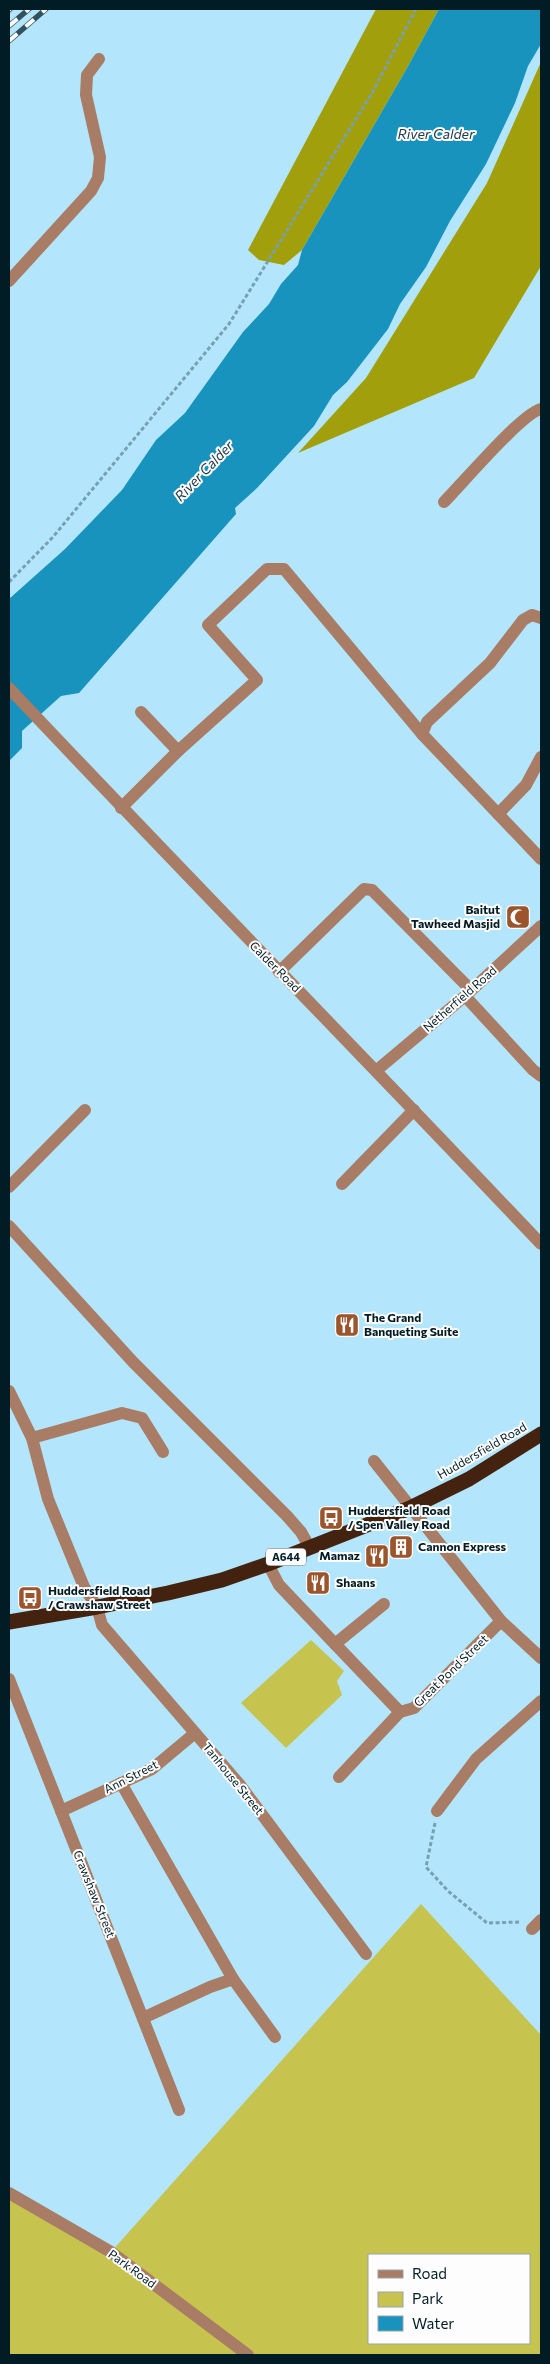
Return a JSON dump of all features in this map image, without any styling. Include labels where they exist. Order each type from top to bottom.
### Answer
[{"type":"highway","name":"Huddersfield Road","points":[[9,1622],[98,1608],[222,1580],[268,1564],[410,1508],[469,1479],[541,1434]]},
{"type":"street","points":[[9,281],[91,191],[98,178],[100,157],[86,95],[87,75],[99,59]]},
{"type":"street","points":[[444,502],[517,426],[536,410],[541,409]]},
{"type":"street","points":[[121,808],[178,751],[257,680],[208,624],[267,569],[284,569],[422,734],[541,859]]},
{"type":"street","points":[[422,734],[427,722],[490,663],[523,620],[532,615],[541,618]]},
{"type":"street","name":"Calder Road","points":[[9,688],[121,808],[279,972],[377,1070],[541,1244]]},
{"type":"street","points":[[141,712],[178,751]]},
{"type":"street","points":[[498,814],[526,785],[541,757]]},
{"type":"street","points":[[279,972],[364,889],[372,890],[468,993],[533,1070],[541,1076]]},
{"type":"street","name":"Netherfield Road","points":[[377,1070],[468,993],[541,926]]},
{"type":"street","points":[[9,1187],[85,1110]]},
{"type":"street","points":[[342,1184],[414,1110]]},
{"type":"street","points":[[9,1226],[133,1362],[287,1516],[301,1532],[310,1548]]},
{"type":"street","name":"Tanhouse Street","points":[[9,1391],[32,1438],[48,1499],[84,1587],[98,1608],[102,1625],[240,1785],[366,1954]]},
{"type":"street","points":[[32,1438],[122,1413],[142,1418],[163,1452]]},
{"type":"street","points":[[374,1461],[501,1621],[541,1658]]},
{"type":"street","name":"Great Pond Street","points":[[268,1564],[279,1585],[400,1712],[414,1708],[501,1621]]},
{"type":"street","points":[[334,1644],[384,1604]]},
{"type":"street","name":"Crawshaw Street","points":[[9,1679],[179,2110]]},
{"type":"street","points":[[437,1811],[476,1759],[541,1701]]},
{"type":"street","points":[[339,1777],[400,1712]]},
{"type":"street","name":"Ann Street","points":[[61,1811],[152,1769],[195,1733]]},
{"type":"street","points":[[121,1783],[233,1979],[275,2037]]},
{"type":"street","points":[[143,2018],[210,1987],[233,1979]]},
{"type":"street","name":"Park Road","points":[[9,2193],[111,2252],[248,2355]]},
{"type":"path","points":[[9,582],[53,537],[229,324],[372,93],[416,9]]},
{"type":"path","points":[[437,1811],[426,1867],[448,1891],[487,1923],[537,1924]]},
{"type":"green space","points":[[311,1640],[344,1671],[337,1681],[342,1695],[286,1748],[241,1703]]},
{"type":"green space","points":[[421,1904],[541,2035],[541,2355],[9,2355],[9,2193],[111,2252]]},
{"type":"shaded area","points":[[376,9],[439,9],[302,250],[284,265],[259,260],[248,250]]},
{"type":"shaded area","points":[[541,62],[541,266],[474,378],[298,453],[366,378],[487,183]]},
{"type":"water","name":"River Calder","points":[[439,9],[541,9],[541,44],[528,66],[515,103],[486,164],[450,221],[426,267],[400,304],[388,329],[347,382],[333,395],[314,426],[257,488],[235,508],[236,514],[79,693],[61,696],[22,731],[22,748],[9,761],[9,599],[65,549],[122,490],[156,440],[185,413],[243,332],[269,304],[281,284],[298,265],[302,250]]},
{"type":"railway","points":[[9,26],[29,9]]},
{"type":"railway","points":[[9,41],[46,9]]},
{"type":"place","name":"Baitut Tawheed Masjid","points":[[518,917]]},
{"type":"place","name":"The Grand Banqueting Suite","points":[[347,1325]]},
{"type":"place","name":"Huddersfield Road / Spen Valley Road","points":[[331,1518]]},
{"type":"place","name":"Cannon Express","points":[[401,1547]]},
{"type":"place","name":"Mamaz","points":[[377,1556]]},
{"type":"place","name":"Shaans","points":[[318,1583]]},
{"type":"place","name":"Huddersfield Road / Crawshaw Street","points":[[30,1598]]}]
